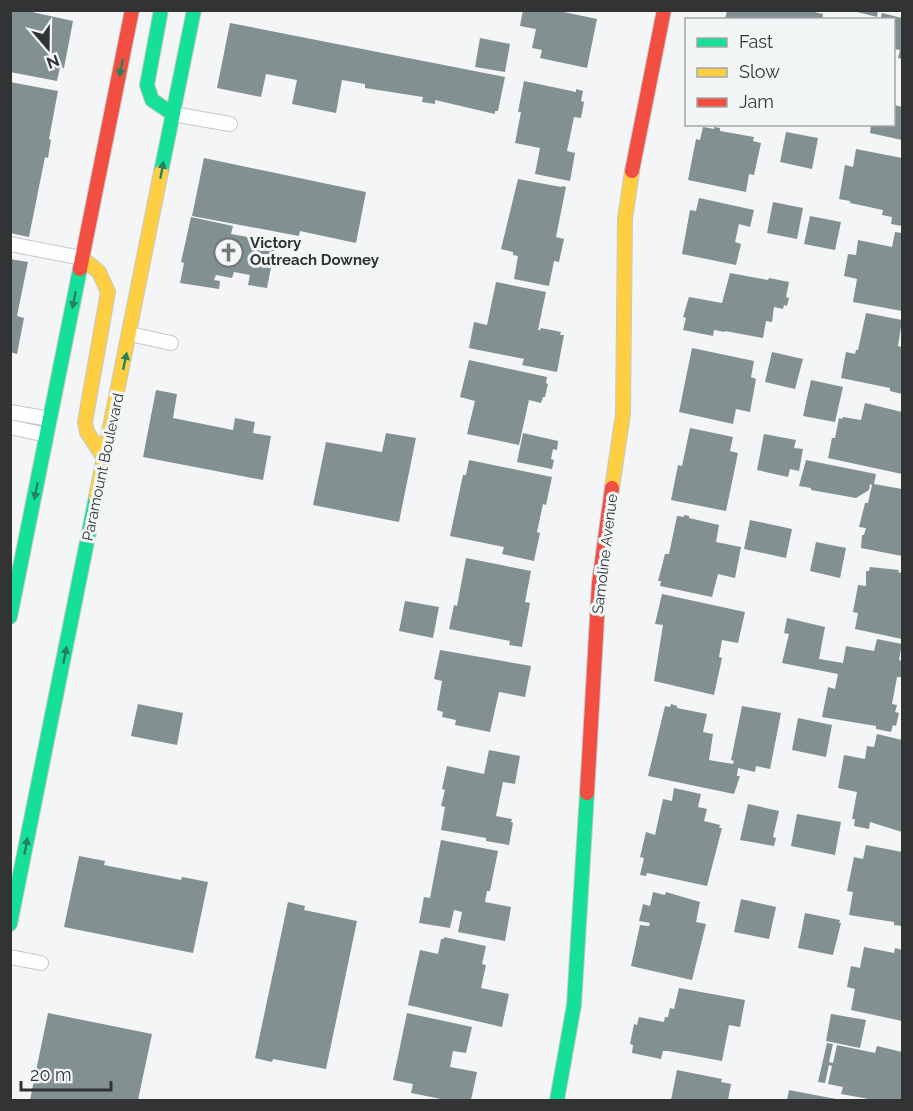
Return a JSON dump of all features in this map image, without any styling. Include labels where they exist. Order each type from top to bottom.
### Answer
[{"type":"main road","points":[[161,10],[147,85],[152,100],[172,114]]},
{"type":"main road","name":"Paramount Boulevard","points":[[10,924],[194,10]]},
{"type":"main road","name":"Samoline Avenue","points":[[557,1101],[574,1005],[599,583],[622,414],[627,194],[664,10]]},
{"type":"main road","points":[[10,617],[129,11]]},
{"type":"main road","points":[[82,258],[99,272],[108,292],[85,422],[87,432],[104,458]]},
{"type":"lane","points":[[172,114],[230,124]]},
{"type":"lane","points":[[10,244],[82,258]]},
{"type":"lane","points":[[130,334],[171,343]]},
{"type":"lane","points":[[11,412],[50,420]]},
{"type":"lane","points":[[10,427],[47,435]]},
{"type":"lane","points":[[10,957],[41,963]]},
{"type":"building","points":[[10,10],[23,10],[73,21],[64,68],[60,67],[57,81],[10,72]]},
{"type":"building","points":[[523,10],[554,10],[597,19],[587,68],[540,58],[542,50],[532,48],[536,29],[520,26]]},
{"type":"building","points":[[727,10],[806,10],[823,14],[822,18],[725,18]]},
{"type":"building","points":[[849,10],[878,10],[877,17]]},
{"type":"building","points":[[882,13],[902,18],[902,59],[898,58],[900,50],[895,49],[895,18],[881,18]]},
{"type":"building","points":[[230,23],[505,77],[498,111],[495,111],[495,114],[435,100],[435,104],[422,102],[423,97],[365,88],[365,84],[342,80],[336,113],[292,104],[297,80],[266,74],[261,97],[217,88]]},
{"type":"building","points":[[480,38],[510,44],[505,72],[475,67]]},
{"type":"building","points":[[524,81],[576,92],[576,89],[583,91],[581,101],[584,102],[581,118],[574,117],[567,151],[575,153],[570,181],[535,174],[540,148],[515,143]]},
{"type":"building","points":[[10,82],[58,91],[49,139],[51,140],[48,158],[45,157],[29,237],[10,233]]},
{"type":"building","points":[[895,105],[902,107],[902,140],[870,133],[871,126],[895,126]]},
{"type":"building","points":[[703,127],[720,128],[720,131],[754,137],[753,141],[761,143],[754,175],[749,174],[746,192],[688,180],[696,139],[700,140]]},
{"type":"building","points":[[786,132],[818,138],[812,169],[780,162]]},
{"type":"building","points":[[856,149],[902,158],[902,226],[891,224],[892,217],[882,215],[883,210],[839,199],[845,165],[853,167]]},
{"type":"building","points":[[204,158],[366,192],[356,243],[300,231],[299,236],[192,216]]},
{"type":"building","points":[[518,179],[566,187],[556,237],[564,239],[559,262],[554,261],[549,286],[514,279],[518,256],[501,249]]},
{"type":"building","points":[[699,198],[754,210],[750,227],[739,224],[735,242],[741,244],[736,265],[682,254],[690,210],[696,211]]},
{"type":"building","points":[[773,202],[803,208],[797,239],[767,233]]},
{"type":"building","points":[[810,216],[841,222],[835,250],[804,244]]},
{"type":"building","name":"Victory Outreach Downey","points":[[191,217],[233,226],[231,234],[276,242],[267,288],[248,285],[250,275],[234,272],[232,278],[216,275],[214,280],[220,281],[219,289],[180,283],[184,263],[181,262]]},
{"type":"building","points":[[895,232],[902,233],[902,311],[853,302],[857,279],[844,276],[848,254],[856,255],[858,240],[892,247]]},
{"type":"building","points":[[10,259],[28,262],[17,316],[24,318],[17,354],[10,352]]},
{"type":"building","points":[[730,273],[789,282],[787,306],[784,305],[783,309],[774,307],[772,322],[766,321],[763,338],[725,331],[714,330],[713,336],[683,330],[686,318],[683,317],[689,297],[722,303]]},
{"type":"building","points":[[496,282],[546,292],[538,330],[541,328],[561,332],[560,335],[564,335],[557,372],[522,365],[524,359],[469,348],[474,322],[487,325]]},
{"type":"building","points":[[866,313],[902,320],[898,346],[902,347],[902,394],[890,391],[890,388],[841,378],[846,352],[855,354],[858,350]]},
{"type":"building","points":[[692,348],[754,361],[751,377],[756,379],[750,412],[736,409],[733,424],[679,412]]},
{"type":"building","points":[[772,352],[803,359],[795,389],[765,382]]},
{"type":"building","points":[[469,360],[547,377],[545,397],[541,403],[529,400],[519,445],[467,434],[475,401],[460,397]]},
{"type":"building","points":[[811,380],[843,387],[835,422],[803,416]]},
{"type":"building","points":[[156,390],[177,394],[173,418],[233,430],[235,418],[255,422],[253,433],[271,436],[263,480],[143,457]]},
{"type":"building","points":[[865,403],[902,412],[902,474],[828,458],[839,418],[861,420]]},
{"type":"building","points":[[690,428],[733,437],[730,451],[738,453],[726,511],[671,500],[678,465],[682,466]]},
{"type":"building","points":[[386,433],[416,438],[399,522],[313,505],[326,442],[382,452]]},
{"type":"building","points":[[523,433],[558,441],[557,450],[553,449],[552,469],[517,462]]},
{"type":"building","points":[[764,434],[796,440],[794,448],[803,449],[799,471],[790,469],[788,477],[757,470]]},
{"type":"building","points":[[469,460],[552,477],[537,532],[540,533],[534,561],[502,554],[504,547],[450,536],[463,475],[466,475]]},
{"type":"building","points":[[806,460],[876,474],[874,484],[902,489],[902,556],[861,548],[862,535],[866,528],[859,527],[872,485],[870,484],[869,490],[856,498],[799,486]]},
{"type":"building","points":[[684,515],[719,525],[716,542],[741,547],[735,578],[718,574],[712,597],[660,586],[661,581],[658,581],[665,554],[669,554],[677,516],[684,517]]},
{"type":"building","points":[[750,520],[792,529],[786,558],[744,549]]},
{"type":"building","points":[[816,542],[846,548],[840,578],[810,571]]},
{"type":"building","points":[[466,558],[531,571],[525,602],[530,603],[522,647],[509,645],[510,641],[449,629],[454,605],[457,606]]},
{"type":"building","points":[[870,567],[899,570],[898,572],[902,573],[902,639],[855,629],[858,613],[853,612],[858,585],[866,586],[866,571],[869,571]]},
{"type":"building","points":[[662,594],[745,612],[738,643],[722,640],[719,657],[722,658],[714,695],[654,681],[663,625],[655,624]]},
{"type":"building","points":[[405,601],[439,607],[433,638],[399,631]]},
{"type":"building","points":[[787,618],[825,627],[819,659],[843,663],[846,646],[874,651],[877,639],[902,644],[899,660],[902,661],[902,677],[897,677],[892,704],[897,705],[895,712],[899,713],[896,726],[893,725],[891,732],[876,729],[876,726],[822,717],[828,687],[835,689],[838,674],[782,663],[789,634],[784,633]]},
{"type":"building","points":[[440,650],[531,666],[525,697],[499,692],[490,732],[455,725],[456,720],[442,717],[443,712],[437,710],[442,681],[434,679]]},
{"type":"building","points":[[138,704],[183,713],[177,745],[131,736]]},
{"type":"building","points":[[671,704],[677,708],[707,714],[703,732],[713,734],[709,760],[733,764],[734,761],[731,760],[742,706],[781,713],[770,769],[756,766],[755,772],[738,768],[737,776],[740,776],[734,794],[648,776],[665,706],[670,707]]},
{"type":"building","points":[[798,718],[832,725],[826,757],[792,750]]},
{"type":"building","points":[[877,734],[902,740],[902,832],[870,822],[869,829],[854,826],[855,819],[852,819],[857,792],[838,788],[844,755],[865,759],[867,746],[874,747]]},
{"type":"building","points":[[489,750],[520,756],[515,784],[503,782],[496,816],[512,819],[509,845],[486,841],[486,838],[441,830],[445,807],[441,806],[445,790],[442,789],[447,766],[484,774]]},
{"type":"building","points":[[674,788],[701,794],[698,807],[707,809],[704,821],[720,825],[719,828],[722,828],[707,886],[647,873],[646,876],[640,875],[644,858],[640,857],[646,832],[655,835],[663,799],[672,801]]},
{"type":"building","points":[[748,804],[779,811],[773,837],[776,838],[774,846],[740,840]]},
{"type":"building","points":[[797,814],[841,822],[835,855],[791,846]]},
{"type":"building","points":[[441,840],[498,851],[490,891],[487,891],[485,902],[511,907],[505,941],[458,932],[462,912],[454,910],[450,928],[419,923],[424,897],[430,898]]},
{"type":"building","points":[[866,845],[902,852],[902,926],[894,925],[894,922],[849,915],[853,892],[847,891],[854,857],[863,859]]},
{"type":"building","points":[[79,856],[105,861],[104,865],[181,880],[182,877],[208,882],[193,953],[64,927]]},
{"type":"building","points":[[653,892],[665,895],[666,892],[700,902],[696,922],[706,924],[692,980],[631,966],[640,925],[649,926],[650,923],[639,921],[643,904],[650,906]]},
{"type":"building","points":[[741,899],[776,907],[769,939],[734,932]]},
{"type":"building","points":[[288,902],[305,906],[304,910],[357,921],[326,1069],[255,1058]]},
{"type":"building","points":[[805,913],[840,920],[833,955],[798,948]]},
{"type":"building","points":[[444,937],[486,946],[482,964],[486,965],[481,988],[509,994],[502,1027],[408,1005],[420,950],[438,954],[441,939]]},
{"type":"building","points":[[864,947],[894,953],[895,948],[902,950],[902,1021],[851,1010],[855,989],[847,987],[851,966],[860,968]]},
{"type":"building","points":[[679,988],[745,1000],[740,1027],[729,1025],[722,1061],[668,1051],[663,1051],[661,1059],[632,1053],[633,1045],[630,1044],[634,1024],[637,1025],[639,1017],[664,1022],[670,1008],[674,1009]]},
{"type":"building","points":[[48,1013],[152,1034],[138,1100],[30,1100]]},
{"type":"building","points":[[407,1013],[472,1027],[466,1053],[453,1051],[450,1067],[477,1072],[471,1100],[446,1100],[411,1093],[413,1084],[393,1080]]},
{"type":"building","points":[[831,1014],[866,1020],[860,1048],[826,1041]]},
{"type":"building","points":[[827,1043],[833,1044],[829,1062],[833,1063],[837,1045],[875,1053],[877,1046],[902,1052],[902,1100],[874,1100],[841,1094],[843,1087],[828,1084],[832,1066],[829,1065],[825,1083],[818,1082]]},
{"type":"building","points":[[677,1070],[722,1079],[721,1082],[731,1084],[728,1100],[671,1100]]},
{"type":"building","points":[[789,1090],[836,1099],[836,1100],[787,1100]]},
{"type":"traffic: fast","points":[[161,10],[147,85],[152,100],[173,114]]},
{"type":"traffic: fast","points":[[161,172],[194,10]]},
{"type":"traffic: fast","points":[[10,617],[80,269]]},
{"type":"traffic: fast","points":[[10,924],[96,497]]},
{"type":"traffic: fast","points":[[557,1100],[574,1005],[587,793]]},
{"type":"traffic: slow","points":[[612,488],[623,414],[625,219],[632,171]]},
{"type":"traffic: slow","points":[[96,497],[161,172]]},
{"type":"traffic: slow","points":[[82,258],[99,272],[108,292],[85,422],[87,432],[104,458]]},
{"type":"traffic: jam","points":[[80,269],[132,10]]},
{"type":"traffic: jam","points":[[632,171],[664,10]]},
{"type":"traffic: jam","points":[[587,793],[599,583],[612,488]]},
{"type":"place","name":"Victory Outreach Downey","points":[[229,252]]}]
